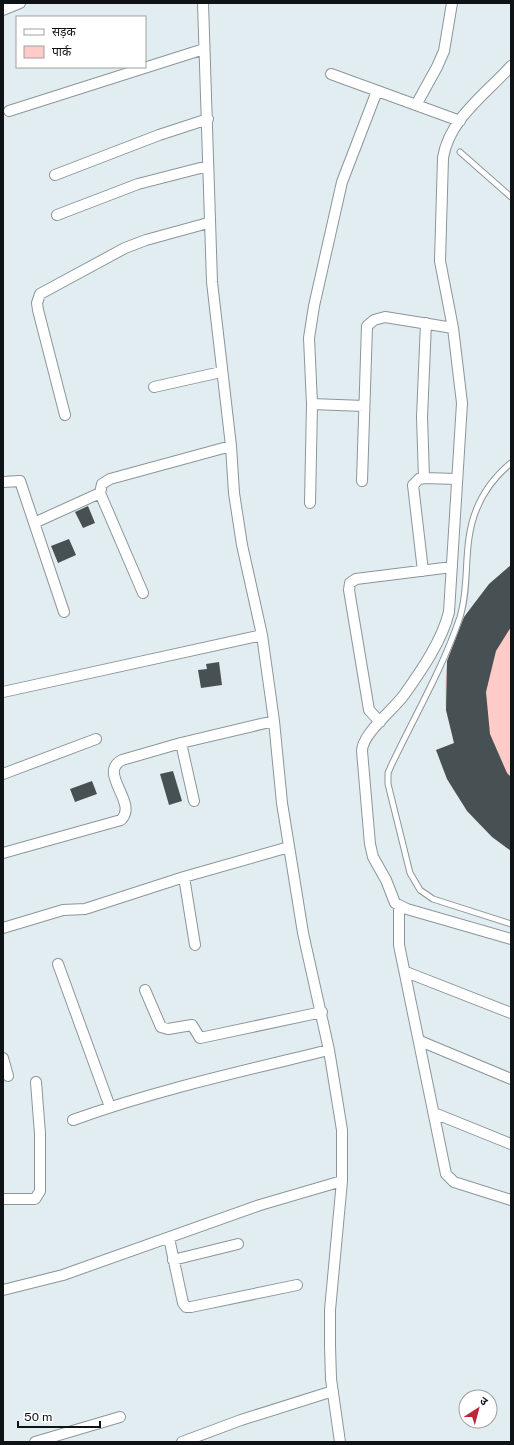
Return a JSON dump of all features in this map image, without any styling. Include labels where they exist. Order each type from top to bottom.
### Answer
[{"type":"street","points":[[3,10],[20,3]]},
{"type":"street","points":[[203,3],[208,120],[208,223],[212,282],[221,372],[231,446],[234,493],[242,545],[262,635],[274,721],[282,803],[303,933],[322,1012],[342,1130],[342,1181],[330,1310],[330,1346],[333,1391],[340,1442]]},
{"type":"street","points":[[416,105],[444,51],[452,3]]},
{"type":"street","points":[[146,67],[204,49]]},
{"type":"street","points":[[511,66],[460,121],[450,135],[445,146],[443,158],[440,261],[453,328],[462,403],[449,612],[436,643],[405,694],[365,738],[362,747],[370,844],[373,857],[386,880],[392,899],[400,906],[511,939]]},
{"type":"street","points":[[9,111],[144,68]]},
{"type":"street","points":[[331,74],[460,121]]},
{"type":"street","points":[[310,503],[312,404],[309,338],[314,306],[342,182],[377,91]]},
{"type":"street","points":[[55,175],[159,135],[208,120]]},
{"type":"street","points":[[57,215],[138,184],[208,166]]},
{"type":"street","points":[[65,415],[38,310],[37,303],[40,294],[125,248],[146,240],[208,223]]},
{"type":"street","points":[[362,481],[367,326],[374,320],[385,317],[453,328]]},
{"type":"street","points":[[424,478],[422,417],[426,323]]},
{"type":"street","points":[[154,387],[221,372]]},
{"type":"street","points":[[312,404],[364,406]]},
{"type":"street","points":[[143,593],[100,493],[102,484],[110,479],[231,446]]},
{"type":"street","points":[[423,572],[413,488],[415,482],[424,478],[457,479]]},
{"type":"street","points":[[3,482],[20,481],[64,612]]},
{"type":"street","points":[[34,523],[100,493]]},
{"type":"street","points":[[380,722],[369,710],[349,586],[352,580],[356,579],[423,572],[452,567]]},
{"type":"street","points":[[3,692],[262,635]]},
{"type":"street","points":[[3,853],[121,820],[125,815],[126,807],[114,774],[116,764],[127,758],[180,743],[274,721]]},
{"type":"street","points":[[3,774],[96,740]]},
{"type":"street","points":[[180,743],[194,801]]},
{"type":"street","points":[[3,928],[63,910],[85,909],[184,877],[289,847]]},
{"type":"street","points":[[184,877],[195,945]]},
{"type":"street","points":[[400,906],[399,945],[449,1177],[454,1182],[511,1200]]},
{"type":"street","points":[[58,964],[110,1107]]},
{"type":"street","points":[[406,972],[511,1013]]},
{"type":"street","points":[[145,990],[161,1026],[168,1029],[192,1025],[200,1038],[322,1012]]},
{"type":"street","points":[[420,1041],[511,1079]]},
{"type":"street","points":[[73,1120],[158,1092],[329,1050]]},
{"type":"street","points":[[3,1058],[8,1076]]},
{"type":"street","points":[[3,1199],[35,1199],[40,1191],[40,1134],[36,1082]]},
{"type":"street","points":[[434,1113],[511,1144]]},
{"type":"street","points":[[3,1290],[63,1275],[260,1205],[342,1181]]},
{"type":"street","points":[[168,1238],[183,1303],[186,1307],[191,1308],[297,1285]]},
{"type":"street","points":[[174,1260],[238,1244]]},
{"type":"street","points":[[182,1442],[241,1420],[333,1391]]},
{"type":"street","points":[[35,1442],[120,1417]]},
{"type":"lane","points":[[460,152],[511,197]]},
{"type":"lane","points":[[511,462],[500,472],[486,490],[477,508],[469,539],[466,591],[460,615],[447,650],[391,766],[388,784],[410,873],[420,890],[433,899],[511,924]]},
{"type":"green space","points":[[511,565],[511,851],[483,828],[467,810],[447,779],[436,750],[454,743],[446,710],[445,687],[447,666],[459,628],[468,612],[480,596],[494,580]]},
{"type":"building","points":[[88,506],[95,523],[83,528],[75,512]]},
{"type":"building","points":[[69,539],[76,555],[58,563],[51,546]]},
{"type":"building","points":[[511,565],[511,627],[496,651],[486,692],[490,734],[507,773],[511,777],[511,851],[492,837],[467,811],[447,779],[436,750],[454,743],[446,710],[447,661],[464,617],[489,584]]},
{"type":"building","points":[[219,662],[222,685],[201,688],[198,670],[207,669],[206,664]]},
{"type":"building","points":[[173,771],[182,801],[169,805],[160,774]]},
{"type":"building","points":[[92,781],[97,794],[75,802],[70,789]]}]
